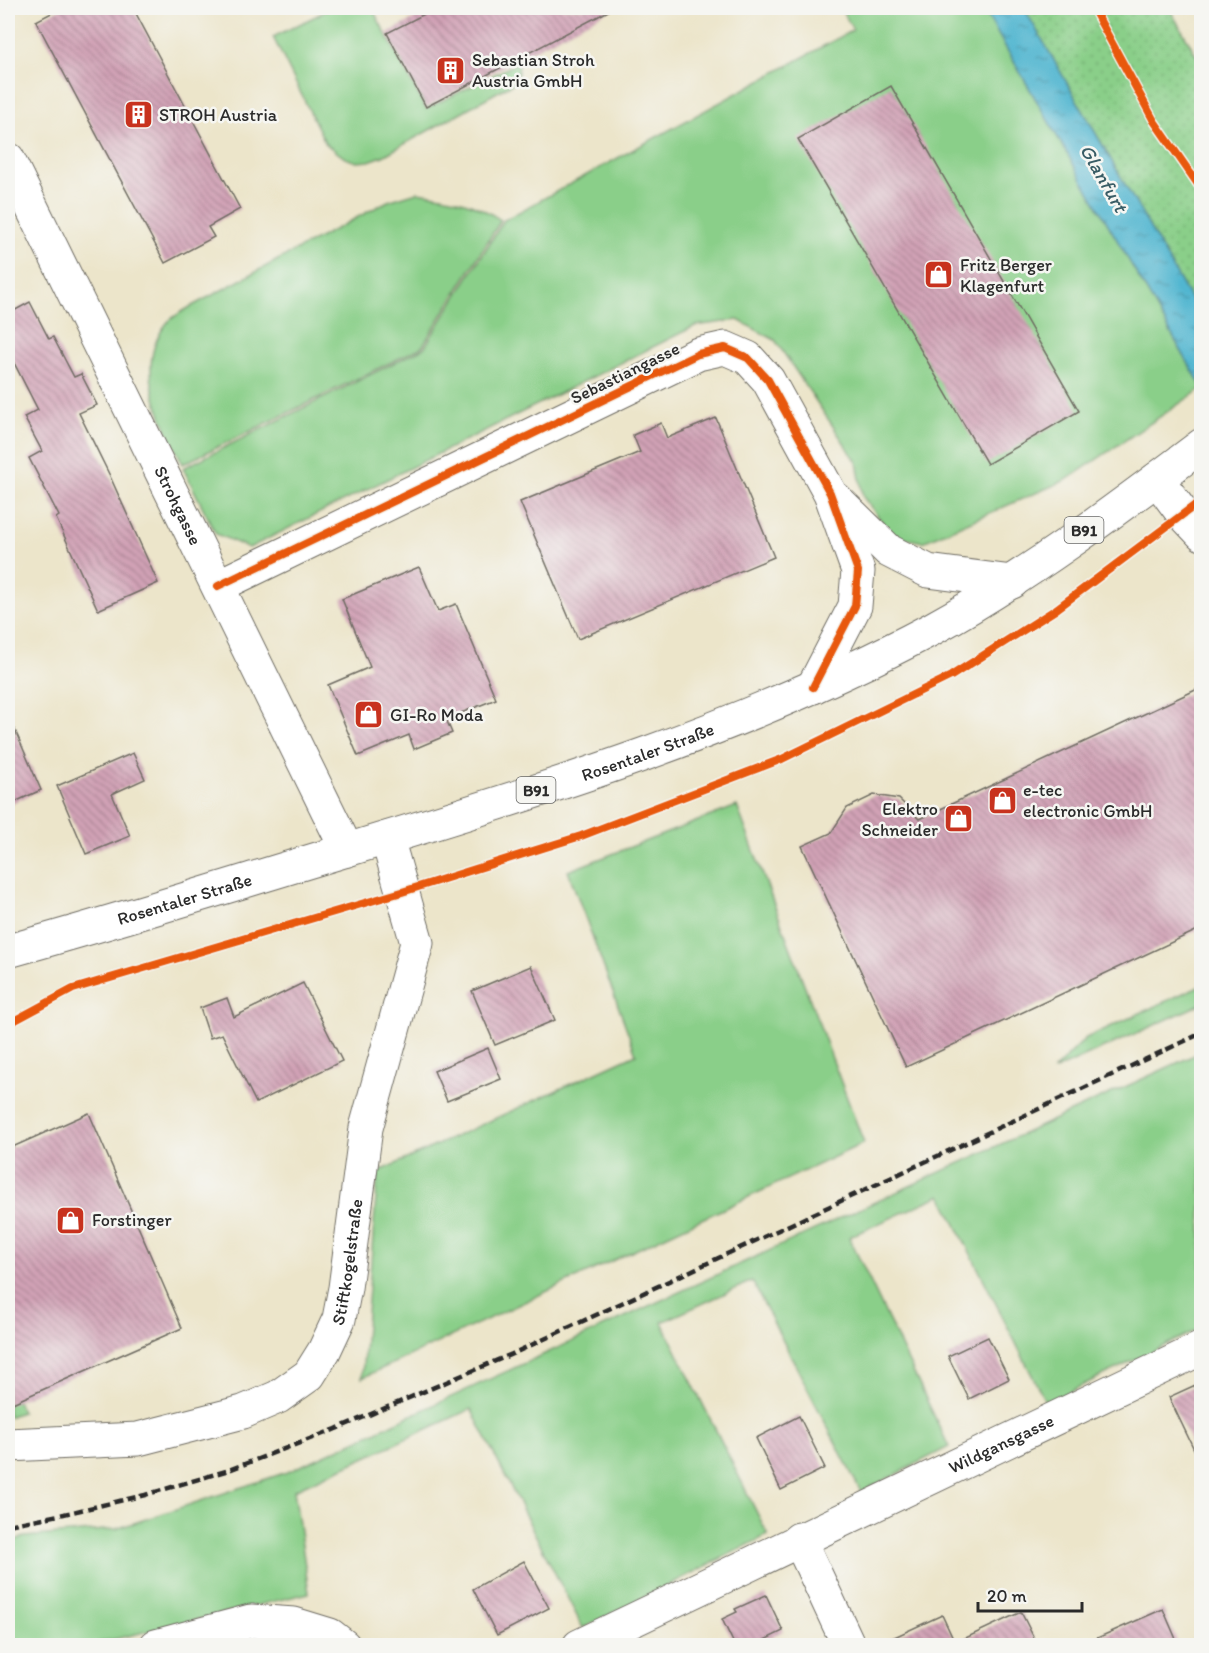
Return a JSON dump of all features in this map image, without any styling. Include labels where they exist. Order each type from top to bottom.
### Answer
[{"type":"street","name":"Strohgasse","points":[[8,159],[347,850]]},
{"type":"street","name":"Sebastiangasse","points":[[218,586],[698,354],[725,348],[748,358],[768,380],[830,493],[858,571],[855,606],[813,687]]},
{"type":"street","points":[[1180,462],[1183,514],[1202,534]]},
{"type":"street","name":"Rosentaler Straße","points":[[8,951],[387,838],[684,741],[813,687],[930,630],[1012,582],[1180,462]]},
{"type":"street","name":"Sebastiangasse","points":[[830,493],[890,551],[928,572],[1012,582]]},
{"type":"street","name":"Stiftkogelstraße","points":[[8,1445],[138,1439],[243,1412],[278,1397],[309,1375],[324,1351],[339,1319],[345,1288],[366,1128],[417,943],[387,838]]},
{"type":"street","name":"Wildgansgasse","points":[[579,1646],[1202,1348]]},
{"type":"street","points":[[799,1539],[849,1646]]},
{"type":"street","points":[[156,1646],[252,1621],[294,1624],[330,1635],[344,1646]]},
{"type":"green space","points":[[328,8],[372,8],[426,109],[519,62],[517,81],[383,156],[357,162],[345,158],[326,144],[273,37]]},
{"type":"green space","points":[[841,8],[983,8],[1201,385],[1201,389],[1066,480],[923,542],[893,536],[863,497],[857,462],[775,340],[738,320],[695,326],[249,548],[216,534],[183,468],[424,348],[504,220],[853,30]]},
{"type":"green space","points":[[1024,8],[1169,8],[1201,63],[1201,317]]},
{"type":"green space","points":[[417,192],[461,201],[501,220],[422,347],[183,464],[159,412],[151,376],[152,358],[157,340],[167,323],[190,307],[388,201]]},
{"type":"green space","points":[[737,806],[864,1143],[362,1378],[378,1172],[636,1054],[568,871]]},
{"type":"green space","points":[[1201,985],[1201,1004],[1053,1071],[1086,1038]]},
{"type":"green space","points":[[1201,1052],[1201,1328],[1046,1403],[941,1195],[849,1237],[949,1447],[861,1492],[752,1281],[662,1322],[768,1535],[583,1628],[471,1409],[294,1490],[309,1593],[90,1645],[27,1645],[8,1640],[8,1542],[25,1537],[116,1529],[290,1471]]},
{"type":"green space","points":[[8,1379],[22,1412],[8,1417]]},
{"type":"water","name":"Glanfurt","points":[[983,8],[1024,8],[1201,317],[1201,385]]},
{"type":"building","name":"STROH Austria","points":[[61,8],[133,8],[240,209],[208,227],[214,237],[165,263],[36,21]]},
{"type":"building","name":"Sebastian Stroh Austria GmbH","points":[[436,8],[614,8],[426,107],[387,33]]},
{"type":"building","name":"Fritz Berger Klagenfurt","points":[[891,86],[1079,411],[987,464],[798,139]]},
{"type":"building","points":[[30,302],[49,339],[53,337],[74,377],[81,374],[97,405],[79,413],[158,583],[98,610],[56,518],[59,516],[29,458],[42,451],[24,417],[38,410],[8,351],[8,314]]},
{"type":"building","points":[[716,418],[774,557],[578,639],[520,502],[640,452],[633,435],[661,423],[667,438]]},
{"type":"building","points":[[419,567],[438,611],[456,604],[496,699],[446,719],[452,733],[414,749],[409,735],[358,756],[328,685],[370,667],[342,599]]},
{"type":"building","points":[[1202,687],[1202,928],[906,1067],[802,846],[831,833],[847,808],[874,795],[899,799],[919,819]]},
{"type":"building","points":[[8,714],[41,790],[8,805]]},
{"type":"building","points":[[133,753],[145,779],[112,794],[130,836],[86,854],[57,786]]},
{"type":"building","points":[[531,966],[555,1020],[495,1045],[472,991]]},
{"type":"building","points":[[303,983],[342,1061],[256,1103],[222,1034],[210,1038],[200,1008],[227,998],[234,1017]]},
{"type":"building","points":[[488,1048],[501,1079],[447,1101],[434,1071]]},
{"type":"building","name":"Forstinger","points":[[89,1113],[182,1328],[8,1405],[8,1149]]},
{"type":"building","points":[[988,1337],[1009,1379],[969,1399],[948,1356]]},
{"type":"building","points":[[1202,1382],[1202,1466],[1169,1397]]},
{"type":"building","points":[[799,1416],[825,1468],[781,1490],[756,1438]]},
{"type":"building","points":[[524,1561],[549,1608],[497,1635],[473,1589]]},
{"type":"building","points":[[766,1595],[783,1631],[752,1646],[735,1646],[722,1619],[737,1612],[735,1609]]},
{"type":"building","points":[[1163,1609],[1179,1646],[1079,1646]]},
{"type":"building","points":[[1021,1612],[1038,1646],[875,1646],[942,1615],[955,1643]]},
{"type":"railway","points":[[8,1525],[145,1495],[229,1470],[336,1429],[512,1354],[1202,1033]]},
{"type":"cycle path","points":[[1093,8],[1154,121],[1202,190]]},
{"type":"cycle path","points":[[218,586],[698,354],[725,348],[748,358],[768,380],[830,493],[858,571],[855,606],[813,687]]},
{"type":"cycle path","points":[[8,1024],[73,989],[402,892],[581,836],[782,759],[951,676],[1055,610],[1202,500]]},
{"type":"place","name":"Sebastian Stroh Austria GmbH","points":[[451,70]]},
{"type":"place","name":"STROH Austria","points":[[138,115]]},
{"type":"place","name":"Fritz Berger Klagenfurt","points":[[939,275]]},
{"type":"place","name":"GI-Ro Moda","points":[[369,715]]},
{"type":"place","name":"e-tec electronic GmbH","points":[[1002,800]]},
{"type":"place","name":"Elektro Schneider","points":[[959,819]]},
{"type":"place","name":"Forstinger","points":[[71,1220]]}]
